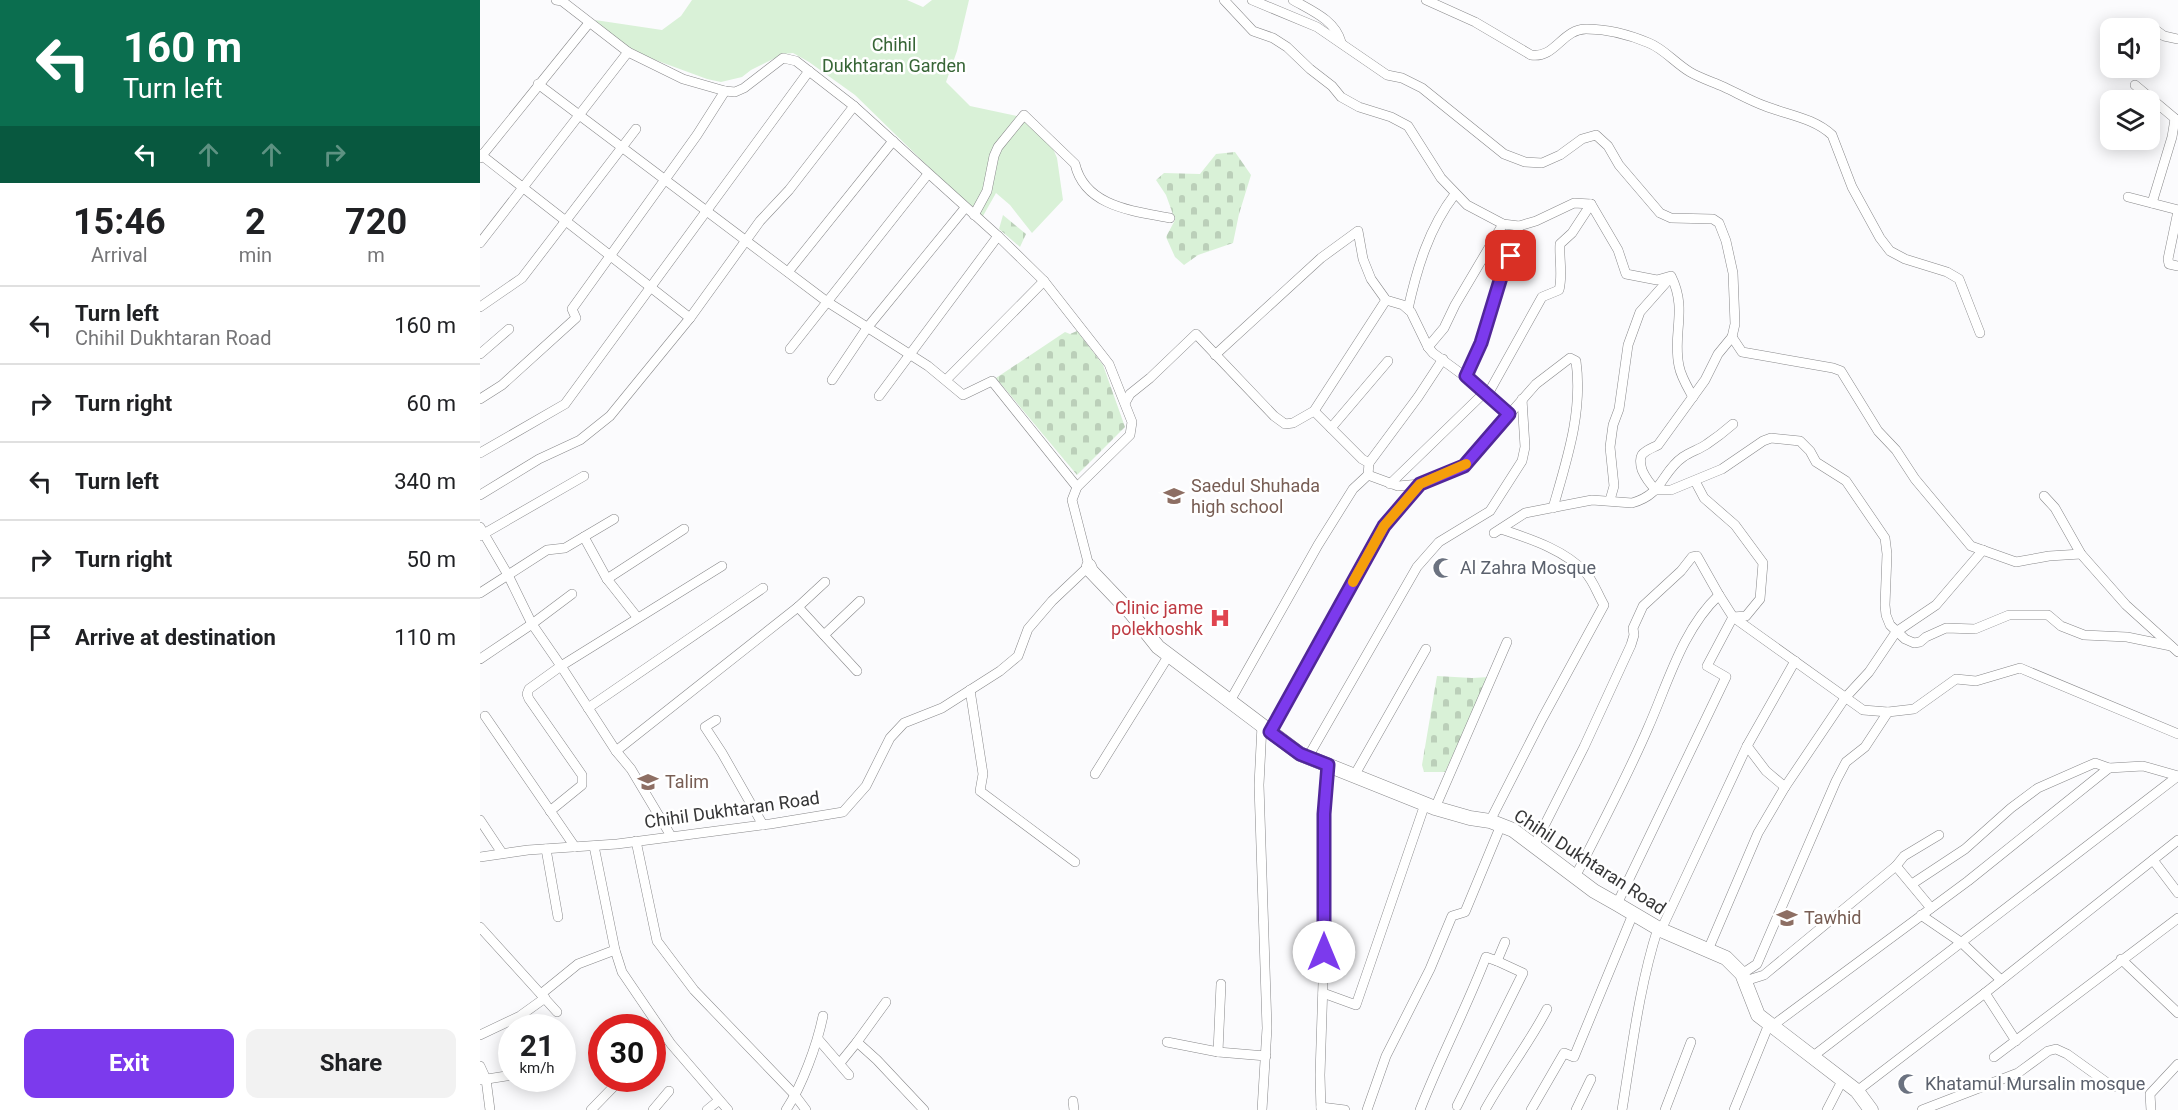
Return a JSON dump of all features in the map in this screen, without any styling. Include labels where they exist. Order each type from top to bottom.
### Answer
[{"type":"street","points":[[556,0],[562,2],[628,52],[683,79],[725,92],[735,92],[744,88],[783,58],[795,61],[854,105],[1044,281],[1110,364],[1132,422],[1130,435],[1077,487],[1072,500],[1089,566]]},
{"type":"street","points":[[1224,0],[1253,32],[1273,38],[1287,47],[1332,86],[1341,97],[1359,107],[1391,117],[1408,126],[1441,178],[1467,205],[1503,224],[1519,226],[1536,221],[1574,203],[1591,204]]},
{"type":"street","points":[[1252,0],[1317,27],[1387,75],[1402,78],[1422,88],[1504,154],[1525,162],[1542,163],[1560,155],[1582,140],[1596,135],[1608,146],[1619,165],[1660,213],[1671,218],[1713,219],[1719,223],[1733,273],[1735,324],[1732,337],[1718,354],[1706,380],[1658,445],[1647,450],[1640,458],[1644,478],[1656,490],[1671,490],[1722,469],[1771,438],[1800,441],[1816,462],[1846,481],[1884,538],[1887,554],[1885,605],[1890,625],[1896,632],[1914,643],[1946,628],[1975,629],[2008,615],[2048,615],[2061,626],[2084,635],[2127,637],[2174,649]]},
{"type":"street","points":[[1293,0],[1338,30],[1341,42]]},
{"type":"street","points":[[1426,0],[1475,22],[1531,55],[1541,56],[1551,51],[1565,37],[1580,29],[1598,29],[1646,42],[1659,48],[1673,61],[1691,72],[1766,107],[1786,112],[1827,130],[1832,135],[1852,186],[1880,238],[1890,250],[1905,259],[1947,272],[1959,279],[1980,333]]},
{"type":"street","points":[[589,23],[481,156],[690,318]]},
{"type":"street","points":[[2160,33],[2178,39]]},
{"type":"street","points":[[480,243],[628,52]]},
{"type":"street","points":[[480,453],[565,404],[809,71]]},
{"type":"street","points":[[538,84],[826,301],[910,353],[963,395],[992,381],[1077,487]]},
{"type":"street","points":[[2135,85],[2176,120],[2152,203]]},
{"type":"street","points":[[480,399],[502,385],[576,318],[572,309],[725,92]]},
{"type":"street","points":[[480,495],[539,459],[580,440],[610,416],[690,318],[760,221],[789,190],[854,105]]},
{"type":"street","points":[[974,215],[987,191],[998,147],[1024,115],[1076,164],[1078,175],[1093,193],[1114,206],[1170,218]]},
{"type":"street","points":[[480,306],[522,278],[636,129]]},
{"type":"street","points":[[788,272],[893,141]]},
{"type":"street","points":[[790,349],[928,174]]},
{"type":"street","points":[[1408,309],[1417,270],[1440,213],[1455,194]]},
{"type":"street","points":[[2128,197],[2178,210],[2168,259],[2169,264],[2178,266]]},
{"type":"street","points":[[1591,204],[1618,250],[1626,274],[1657,280],[1671,276]]},
{"type":"street","points":[[1390,484],[1486,393],[1542,297],[1559,290],[1562,281],[1559,261],[1560,244],[1572,233],[1591,204]]},
{"type":"street","points":[[832,380],[867,328],[965,208]]},
{"type":"street","points":[[1428,347],[1444,328],[1503,224]]},
{"type":"street","points":[[1466,376],[1481,343],[1519,226]]},
{"type":"street","points":[[1215,355],[1321,258],[1358,231],[1367,270],[1386,300],[1404,305],[1418,323],[1428,347],[1466,376],[1509,414]]},
{"type":"street","points":[[879,396],[998,236]]},
{"type":"street","points":[[1671,276],[1679,292],[1680,321],[1677,344],[1679,368],[1693,397]]},
{"type":"street","points":[[1610,500],[1614,486],[1610,447],[1613,425],[1619,409],[1628,345],[1640,312],[1671,276]]},
{"type":"street","points":[[946,380],[1044,281]]},
{"type":"street","points":[[1125,403],[1130,394],[1196,334],[1285,424],[1293,423],[1314,411],[1386,300]]},
{"type":"street","points":[[480,354],[509,329]]},
{"type":"street","points":[[1732,337],[1742,352],[1841,371],[1869,419],[1896,450],[1941,513],[1971,546],[2016,562],[2049,556],[2081,554]]},
{"type":"street","points":[[1368,476],[1398,486],[1420,484],[1464,466],[1536,384],[1570,358],[1576,361],[1578,380],[1573,438],[1553,508]]},
{"type":"street","points":[[1230,701],[1269,636],[1318,545],[1353,489],[1368,476],[1369,463],[1406,415],[1443,359]]},
{"type":"street","points":[[1331,428],[1388,361]]},
{"type":"street","points":[[1308,757],[1417,567],[1439,542],[1490,511],[1522,461],[1525,447],[1522,399]]},
{"type":"street","points":[[1314,411],[1362,459],[1369,463]]},
{"type":"street","points":[[1367,1110],[1386,1056],[1430,969],[1452,916],[1465,912],[1496,823],[1604,605],[1587,573],[1566,556],[1540,543],[1497,531],[1525,513],[1592,500],[1632,503],[1656,490],[1681,458],[1706,445],[1733,424]]},
{"type":"street","points":[[584,476],[481,532],[508,575],[532,624],[616,751],[631,769],[670,836]]},
{"type":"street","points":[[1695,481],[1704,498],[1735,525],[1763,563],[1760,599],[1746,616],[1733,617]]},
{"type":"street","points":[[1262,1110],[1267,1028],[1266,933],[1259,785],[1266,728],[1384,526],[1420,484]]},
{"type":"street","points":[[2044,496],[2055,508],[2081,554],[2126,605],[2174,649]]},
{"type":"street","points":[[480,594],[548,549],[565,548],[614,519]]},
{"type":"street","points":[[607,579],[684,529]]},
{"type":"street","points":[[584,537],[607,579],[638,617]]},
{"type":"street","points":[[1708,950],[1758,833],[1785,787],[1845,698],[1869,672],[1896,632],[1936,605],[1983,550]]},
{"type":"street","points":[[1534,846],[1584,747],[1631,645],[1633,628],[1643,606],[1681,571],[1692,557],[1697,556],[1733,617],[1863,710],[1888,712],[1914,709],[1956,679],[1976,681],[2020,668],[2178,734]]},
{"type":"street","points":[[550,811],[579,789],[584,780],[527,693],[533,684],[722,566]]},
{"type":"street","name":"Chihil Dukhtaran Road","points":[[480,857],[636,841],[843,812],[866,786],[890,738],[904,723],[942,708],[1000,671],[1018,656],[1028,629],[1052,601],[1089,566],[1090,571],[1131,613],[1158,647],[1300,754],[1430,806],[1496,823],[1513,830],[1575,877],[1633,914],[1660,929],[1726,958],[1743,977],[1758,1015],[1857,1091],[1871,1110]]},
{"type":"street","points":[[616,751],[798,607],[825,582]]},
{"type":"street","points":[[588,708],[763,588]]},
{"type":"street","points":[[480,659],[572,594]]},
{"type":"street","points":[[1575,877],[1647,730],[1677,659],[1695,625],[1719,595]]},
{"type":"street","points":[[824,635],[860,601]]},
{"type":"street","points":[[798,607],[857,671]]},
{"type":"street","points":[[1617,904],[1726,676],[1707,666],[1733,617]]},
{"type":"street","points":[[1323,993],[1356,1005],[1430,806],[1507,642]]},
{"type":"street","points":[[1354,776],[1426,649]]},
{"type":"street","points":[[1095,774],[1168,655]]},
{"type":"street","points":[[1622,1110],[1636,1016],[1651,952],[1747,746],[1796,661]]},
{"type":"street","points":[[970,690],[983,774],[980,791],[1075,861]]},
{"type":"street","points":[[1743,977],[1757,964],[1841,771],[1846,762],[1865,747],[1888,712]]},
{"type":"street","points":[[486,716],[575,847]]},
{"type":"street","points":[[716,720],[705,727],[763,825]]},
{"type":"street","points":[[1747,746],[1766,771],[1785,787]]},
{"type":"street","points":[[1912,884],[1965,849],[2011,808],[2038,788],[2095,763],[2109,768],[2143,766],[2178,776]]},
{"type":"street","points":[[1328,765],[1324,814],[1321,1108],[1345,1110]]},
{"type":"street","points":[[1734,1110],[1771,1025],[2004,853],[2109,768]]},
{"type":"street","points":[[1812,1058],[2178,776]]},
{"type":"street","points":[[480,820],[502,854]]},
{"type":"street","points":[[1743,977],[1764,975],[1896,866],[1904,856],[1939,835]]},
{"type":"street","points":[[1857,1091],[2178,840]]},
{"type":"street","points":[[636,841],[657,941],[694,990],[794,1094],[806,1110]]},
{"type":"street","points":[[594,846],[615,950],[622,972],[634,993],[671,1044],[728,1110]]},
{"type":"street","points":[[546,849],[558,917]]},
{"type":"street","points":[[2152,860],[2178,893]]},
{"type":"street","points":[[1896,866],[1931,908]]},
{"type":"street","points":[[1531,1110],[1564,1053],[1574,1057],[1633,914]]},
{"type":"street","points":[[1921,915],[1962,943],[2001,980]]},
{"type":"street","points":[[1994,1058],[2121,959],[2178,918]]},
{"type":"street","points":[[480,927],[557,1012]]},
{"type":"street","points":[[1497,961],[1505,942]]},
{"type":"street","points":[[480,1035],[520,1016],[578,964],[615,950]]},
{"type":"street","points":[[1420,1110],[1438,1063],[1486,957],[1523,973],[1457,1106]]},
{"type":"street","points":[[2121,959],[2178,1013]]},
{"type":"street","points":[[1218,1052],[1221,984]]},
{"type":"street","points":[[1985,993],[2016,1041]]},
{"type":"street","points":[[840,1063],[886,1002]]},
{"type":"street","points":[[1485,1110],[1501,1081],[1532,1038],[1547,1009]]},
{"type":"street","points":[[786,1110],[818,1039],[823,1016]]},
{"type":"street","points":[[818,1039],[849,1075]]},
{"type":"street","points":[[857,1042],[878,1060],[924,1110]]},
{"type":"street","points":[[1167,1042],[1218,1052],[1266,1056]]},
{"type":"street","points":[[1665,1110],[1691,1042]]},
{"type":"street","points":[[1922,1110],[2018,1073],[2048,1051],[2056,1049],[2067,1054],[2113,1087]]},
{"type":"street","points":[[2151,1110],[2150,1094],[2178,1065]]},
{"type":"street","points":[[480,1066],[490,1110]]},
{"type":"street","points":[[483,1080],[498,1077]]},
{"type":"street","points":[[1576,1110],[1591,1079]]},
{"type":"street","points":[[1827,1110],[1842,1081]]},
{"type":"street","points":[[653,1110],[669,1091]]},
{"type":"street","points":[[591,1110],[608,1092]]},
{"type":"street","points":[[707,1110],[718,1101]]},
{"type":"green space","name":"Chihil Dukhtaran Garden","points":[[692,0],[907,0],[923,7],[932,0],[969,0],[957,51],[946,82],[970,106],[1022,117],[1051,144],[1057,158],[1063,200],[1032,233],[1010,205],[996,193],[983,216],[941,179],[855,95],[793,53],[783,54],[742,77],[721,82],[639,54],[595,20],[662,30],[681,16]]},
{"type":"green space","points":[[1235,152],[1251,175],[1233,243],[1198,255],[1184,265],[1175,257],[1166,237],[1175,220],[1166,195],[1156,180],[1164,173],[1200,174],[1216,154]]},
{"type":"green space","points":[[1003,215],[1026,234],[1020,247],[999,229]]},
{"type":"green space","points":[[1077,331],[1103,365],[1125,427],[1077,475],[996,378],[1065,332],[1070,334]]},
{"type":"green space","points":[[1437,676],[1489,677],[1445,772],[1424,772],[1422,765]]},
{"type":"slow traffic","points":[[1353,582],[1384,526],[1420,484],[1466,464]]},
{"type":"place","name":"Saedul Shuhada high school","points":[[1174,496]]},
{"type":"place","name":"Al Zahra Mosque","points":[[1443,568]]},
{"type":"place","name":"Clinic jame polekhoshk","points":[[1220,618]]},
{"type":"place","name":"Talim","points":[[648,782]]},
{"type":"place","name":"Tawhid","points":[[1787,918]]},
{"type":"place","name":"Khatamul Mursalin mosque","points":[[1908,1084]]},
{"type":"route","points":[[1324,952],[1324,814],[1328,765],[1300,754],[1270,732],[1384,526],[1420,484],[1464,466],[1509,414],[1466,376],[1481,343],[1502,274],[1511,256]]}]
